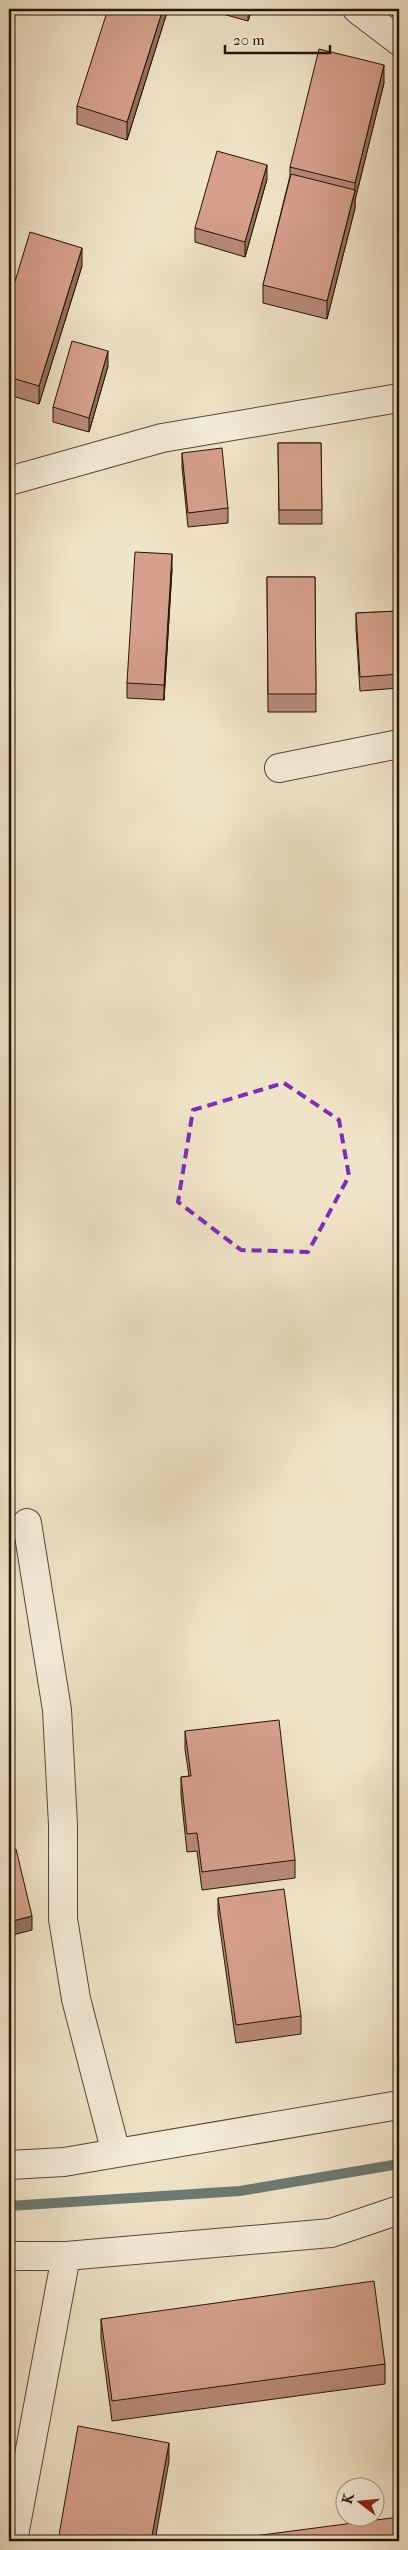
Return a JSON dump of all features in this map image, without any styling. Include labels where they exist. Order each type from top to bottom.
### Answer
[{"type":"street","points":[[357,9],[399,41]]},
{"type":"street","points":[[9,481],[162,438],[399,398]]},
{"type":"street","points":[[279,768],[399,744]]},
{"type":"street","points":[[27,1523],[57,1710],[63,1825],[63,1919],[76,1999],[116,2153]]},
{"type":"street","points":[[9,2165],[64,2162],[399,2106]]},
{"type":"street","points":[[9,2256],[66,2256],[331,2233],[399,2210]]},
{"type":"street","points":[[13,2541],[66,2256]]},
{"type":"highlighted area","points":[[284,1083],[339,1120],[349,1176],[308,1252],[241,1250],[178,1202],[193,1110]]},
{"type":"building","points":[[108,9],[163,9],[127,122],[77,106]]},
{"type":"building","points":[[319,49],[384,65],[355,183],[290,167]]},
{"type":"building","points":[[217,151],[267,165],[245,242],[195,228]]},
{"type":"building","points":[[291,174],[355,190],[327,301],[263,285]]},
{"type":"building","points":[[30,232],[82,248],[39,386],[9,377],[9,301]]},
{"type":"building","points":[[72,341],[108,351],[89,418],[53,407]]},
{"type":"building","points":[[278,443],[321,443],[322,510],[279,510]]},
{"type":"building","points":[[222,448],[228,508],[188,513],[182,453]]},
{"type":"building","points":[[135,552],[172,554],[164,685],[127,683]]},
{"type":"building","points":[[267,577],[315,577],[316,694],[268,694]]},
{"type":"building","points":[[399,611],[399,674],[360,677],[356,613]]},
{"type":"building","points":[[279,1720],[295,1860],[202,1872],[197,1833],[187,1834],[181,1777],[191,1776],[185,1731]]},
{"type":"building","points":[[16,1849],[32,1916],[9,1922],[9,1851]]},
{"type":"building","points":[[284,1889],[301,2016],[236,2025],[218,1898]]},
{"type":"building","points":[[399,2278],[399,2289],[396,2279]]},
{"type":"building","points":[[374,2281],[385,2364],[112,2401],[101,2319]]},
{"type":"building","points":[[78,2426],[169,2443],[151,2541],[58,2541]]},
{"type":"building","points":[[399,2517],[399,2541],[216,2541],[336,2525],[336,2528],[386,2528],[386,2519]]},
{"type":"waterway","points":[[9,2206],[240,2191],[399,2164]]}]
